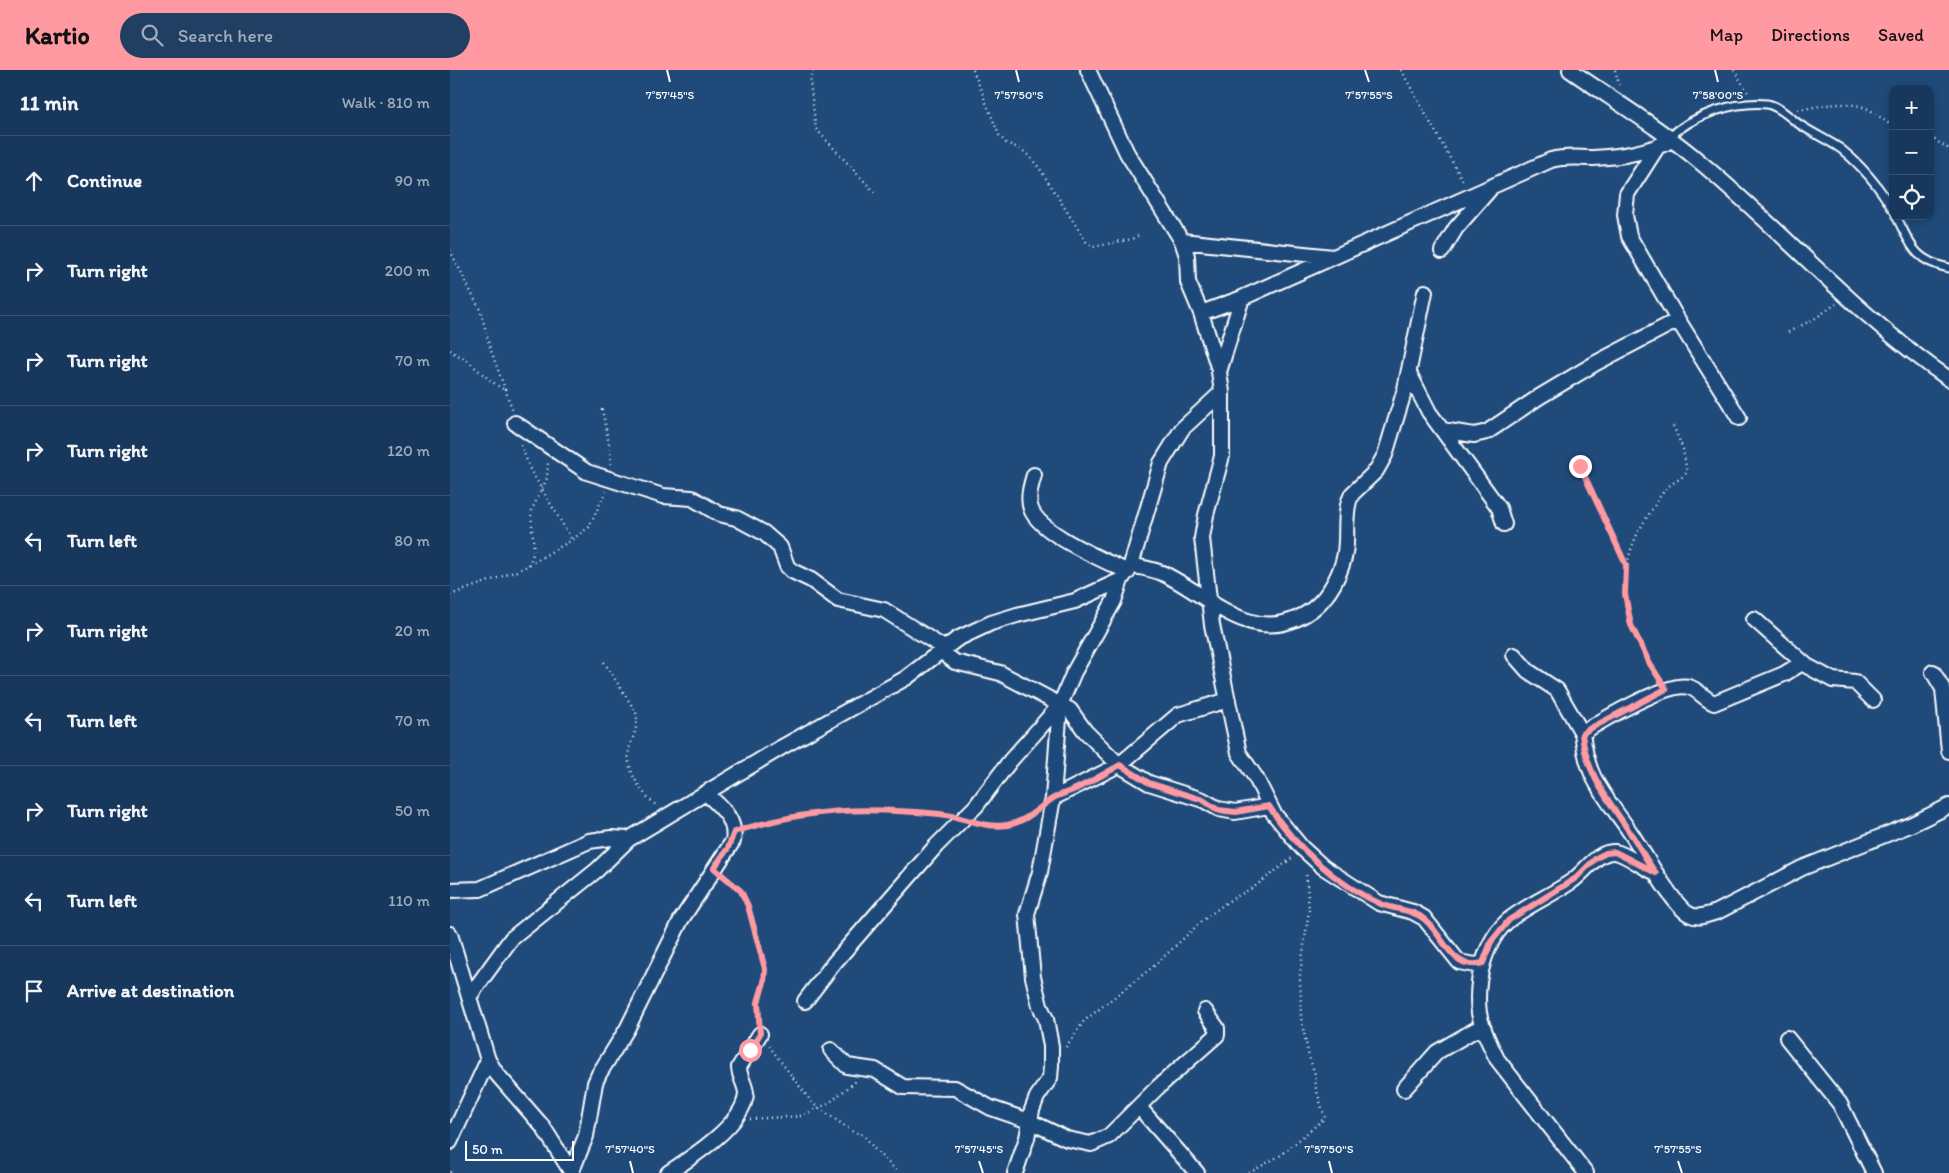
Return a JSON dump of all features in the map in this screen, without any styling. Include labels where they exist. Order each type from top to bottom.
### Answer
[{"type":"street","points":[[1088,70],[1128,153],[1182,241],[1187,256],[1188,282],[1201,313],[1219,372],[1222,392],[1222,456],[1206,515],[1202,538],[1209,603],[1239,753],[1256,778],[1269,806],[1302,848],[1323,867],[1368,897],[1390,907],[1413,912],[1424,918],[1459,962],[1475,965],[1483,963]]},
{"type":"street","points":[[1570,70],[1670,139],[1745,202],[1845,298],[1903,346],[1949,379]]},
{"type":"street","points":[[1201,313],[1242,298],[1551,160],[1563,157],[1615,156],[1656,148],[1670,139]]},
{"type":"street","points":[[1656,148],[1627,194],[1625,215],[1629,236],[1678,320],[1739,418]]},
{"type":"street","points":[[1442,251],[1456,228],[1491,188]]},
{"type":"street","points":[[1182,241],[1334,257]]},
{"type":"street","points":[[1034,474],[1030,502],[1037,522],[1080,548],[1126,572],[1163,574],[1209,603],[1240,619],[1260,625],[1277,626],[1308,614],[1320,604],[1333,585],[1343,563],[1348,501],[1352,494],[1376,471],[1385,455],[1409,373],[1425,292]]},
{"type":"street","points":[[1219,372],[1242,298]]},
{"type":"street","points":[[1442,430],[1474,435],[1487,432],[1539,396],[1596,363],[1678,320]]},
{"type":"street","points":[[1409,373],[1429,412],[1491,495],[1499,508],[1504,524]]},
{"type":"street","points":[[805,1001],[828,970],[917,867],[964,819],[1015,755],[1060,704],[1074,672],[1114,601],[1126,572],[1161,463],[1182,429],[1222,392]]},
{"type":"street","points":[[515,423],[577,467],[610,480],[663,496],[692,498],[720,514],[736,518],[764,533],[780,547],[787,566],[792,571],[811,580],[838,600],[884,610],[944,648],[948,656],[955,662],[1000,673],[1070,710],[1085,730],[1120,765],[1149,783],[1203,800],[1218,810],[1236,812],[1269,806]]},
{"type":"street","points":[[469,998],[511,940],[597,870],[629,839],[707,794],[782,747],[906,678],[944,648],[991,623],[1075,601],[1126,572]]},
{"type":"street","points":[[1754,619],[1802,663],[1833,680],[1855,682],[1873,700]]},
{"type":"street","points":[[1514,655],[1528,671],[1558,690],[1582,734],[1588,763],[1607,800],[1682,910],[1692,916],[1703,916],[1717,912],[1802,868],[1901,829],[1949,806]]},
{"type":"street","points":[[1582,734],[1666,689],[1679,685],[1690,687],[1714,703],[1724,701],[1784,674],[1802,663]]},
{"type":"street","points":[[1933,672],[1944,689],[1949,750]]},
{"type":"street","points":[[1053,798],[1120,765],[1178,715],[1228,700]]},
{"type":"street","points":[[1015,1173],[1027,1138],[1029,1121],[1037,1097],[1050,1078],[1051,1046],[1046,1019],[1040,1006],[1033,977],[1027,914],[1040,872],[1053,798],[1060,704]]},
{"type":"street","points":[[571,1173],[586,1136],[595,1083],[599,1074],[627,1029],[681,920],[728,848],[734,832],[731,820],[722,808],[707,794]]},
{"type":"street","points":[[450,890],[480,889],[589,841],[611,838],[629,839]]},
{"type":"street","points":[[1586,1173],[1497,1059],[1484,1029],[1478,992],[1483,963],[1491,942],[1509,920],[1564,886],[1596,858],[1606,853],[1615,852],[1656,873]]},
{"type":"street","points":[[450,934],[488,1060],[496,1074],[543,1127],[571,1173]]},
{"type":"street","points":[[831,1050],[847,1066],[870,1069],[903,1087],[955,1088],[991,1108],[1029,1121],[1067,1139],[1091,1144],[1110,1136],[1217,1035],[1217,1028],[1205,1011]]},
{"type":"street","points":[[1404,1089],[1437,1052],[1475,1030],[1484,1029]]},
{"type":"street","points":[[668,1173],[689,1159],[731,1122],[744,1101],[746,1092],[740,1068],[760,1034]]},
{"type":"street","points":[[1787,1038],[1840,1104],[1874,1173]]},
{"type":"street","points":[[450,1142],[488,1060]]},
{"type":"street","points":[[1139,1107],[1197,1173]]},
{"type":"lane","points":[[1670,139],[1689,122],[1714,112],[1769,104],[1840,148],[1856,162],[1889,205]]},
{"type":"lane","points":[[1898,220],[1910,244],[1921,258],[1931,265],[1949,268]]},
{"type":"path","points":[[813,70],[810,82],[816,130],[874,193]]},
{"type":"path","points":[[973,70],[1000,135],[1006,143],[1021,149],[1040,169],[1087,243],[1093,247],[1132,240],[1141,234]]},
{"type":"path","points":[[1401,70],[1472,195]]},
{"type":"path","points":[[1734,70],[1745,91],[1761,104]]},
{"type":"path","points":[[1784,112],[1834,104],[1851,105],[1867,109],[1889,123]]},
{"type":"path","points":[[1934,140],[1949,150]]},
{"type":"path","points":[[450,250],[480,312],[530,469],[572,540]]},
{"type":"path","points":[[1788,332],[1814,319],[1845,298]]},
{"type":"path","points":[[450,350],[453,354],[467,360],[487,380],[506,391]]},
{"type":"path","points":[[450,594],[529,565],[572,540],[590,527],[595,519],[612,473],[610,449],[602,408]]},
{"type":"path","points":[[1666,689],[1650,664],[1631,625],[1625,594],[1626,565],[1631,545],[1666,489],[1687,472],[1683,450],[1672,423]]},
{"type":"path","points":[[529,565],[534,551],[531,512],[548,471],[548,445]]},
{"type":"path","points":[[1580,466],[1626,565]]},
{"type":"path","points":[[604,662],[636,712],[638,720],[628,758],[639,787],[650,801],[670,816]]},
{"type":"path","points":[[734,832],[787,816],[840,809],[871,808],[943,814],[991,826],[1016,823],[1033,814],[1053,798]]},
{"type":"path","points":[[1051,1066],[1084,1021],[1094,1012],[1154,966],[1214,911],[1254,888],[1283,866],[1302,848]]},
{"type":"path","points":[[714,868],[741,891],[758,939],[765,969],[764,982],[758,1002],[760,1034],[803,1093],[818,1109],[852,1131],[864,1135],[875,1150],[899,1173]]},
{"type":"path","points":[[1249,1173],[1290,1149],[1326,1118],[1316,1088],[1315,1074],[1309,1057],[1301,1018],[1300,974],[1309,910],[1306,870]]},
{"type":"path","points":[[731,1122],[763,1118],[790,1118],[818,1109],[835,1099],[870,1069]]},
{"type":"route","points":[[750,1050],[760,1034],[758,1002],[764,982],[765,969],[748,906],[741,891],[734,883],[714,868],[733,841],[734,832],[787,816],[840,809],[871,808],[943,814],[991,826],[1005,825],[1016,823],[1033,814],[1053,798],[1073,790],[1120,765],[1149,783],[1170,788],[1203,800],[1218,810],[1236,812],[1269,806],[1302,848],[1323,867],[1379,903],[1413,912],[1424,918],[1459,962],[1475,965],[1483,963],[1491,942],[1509,920],[1576,878],[1596,858],[1606,853],[1615,852],[1656,873],[1644,859],[1634,837],[1598,786],[1588,763],[1583,744],[1582,734],[1589,729],[1666,689],[1650,664],[1631,625],[1625,594],[1626,565],[1612,539],[1580,466]]}]
